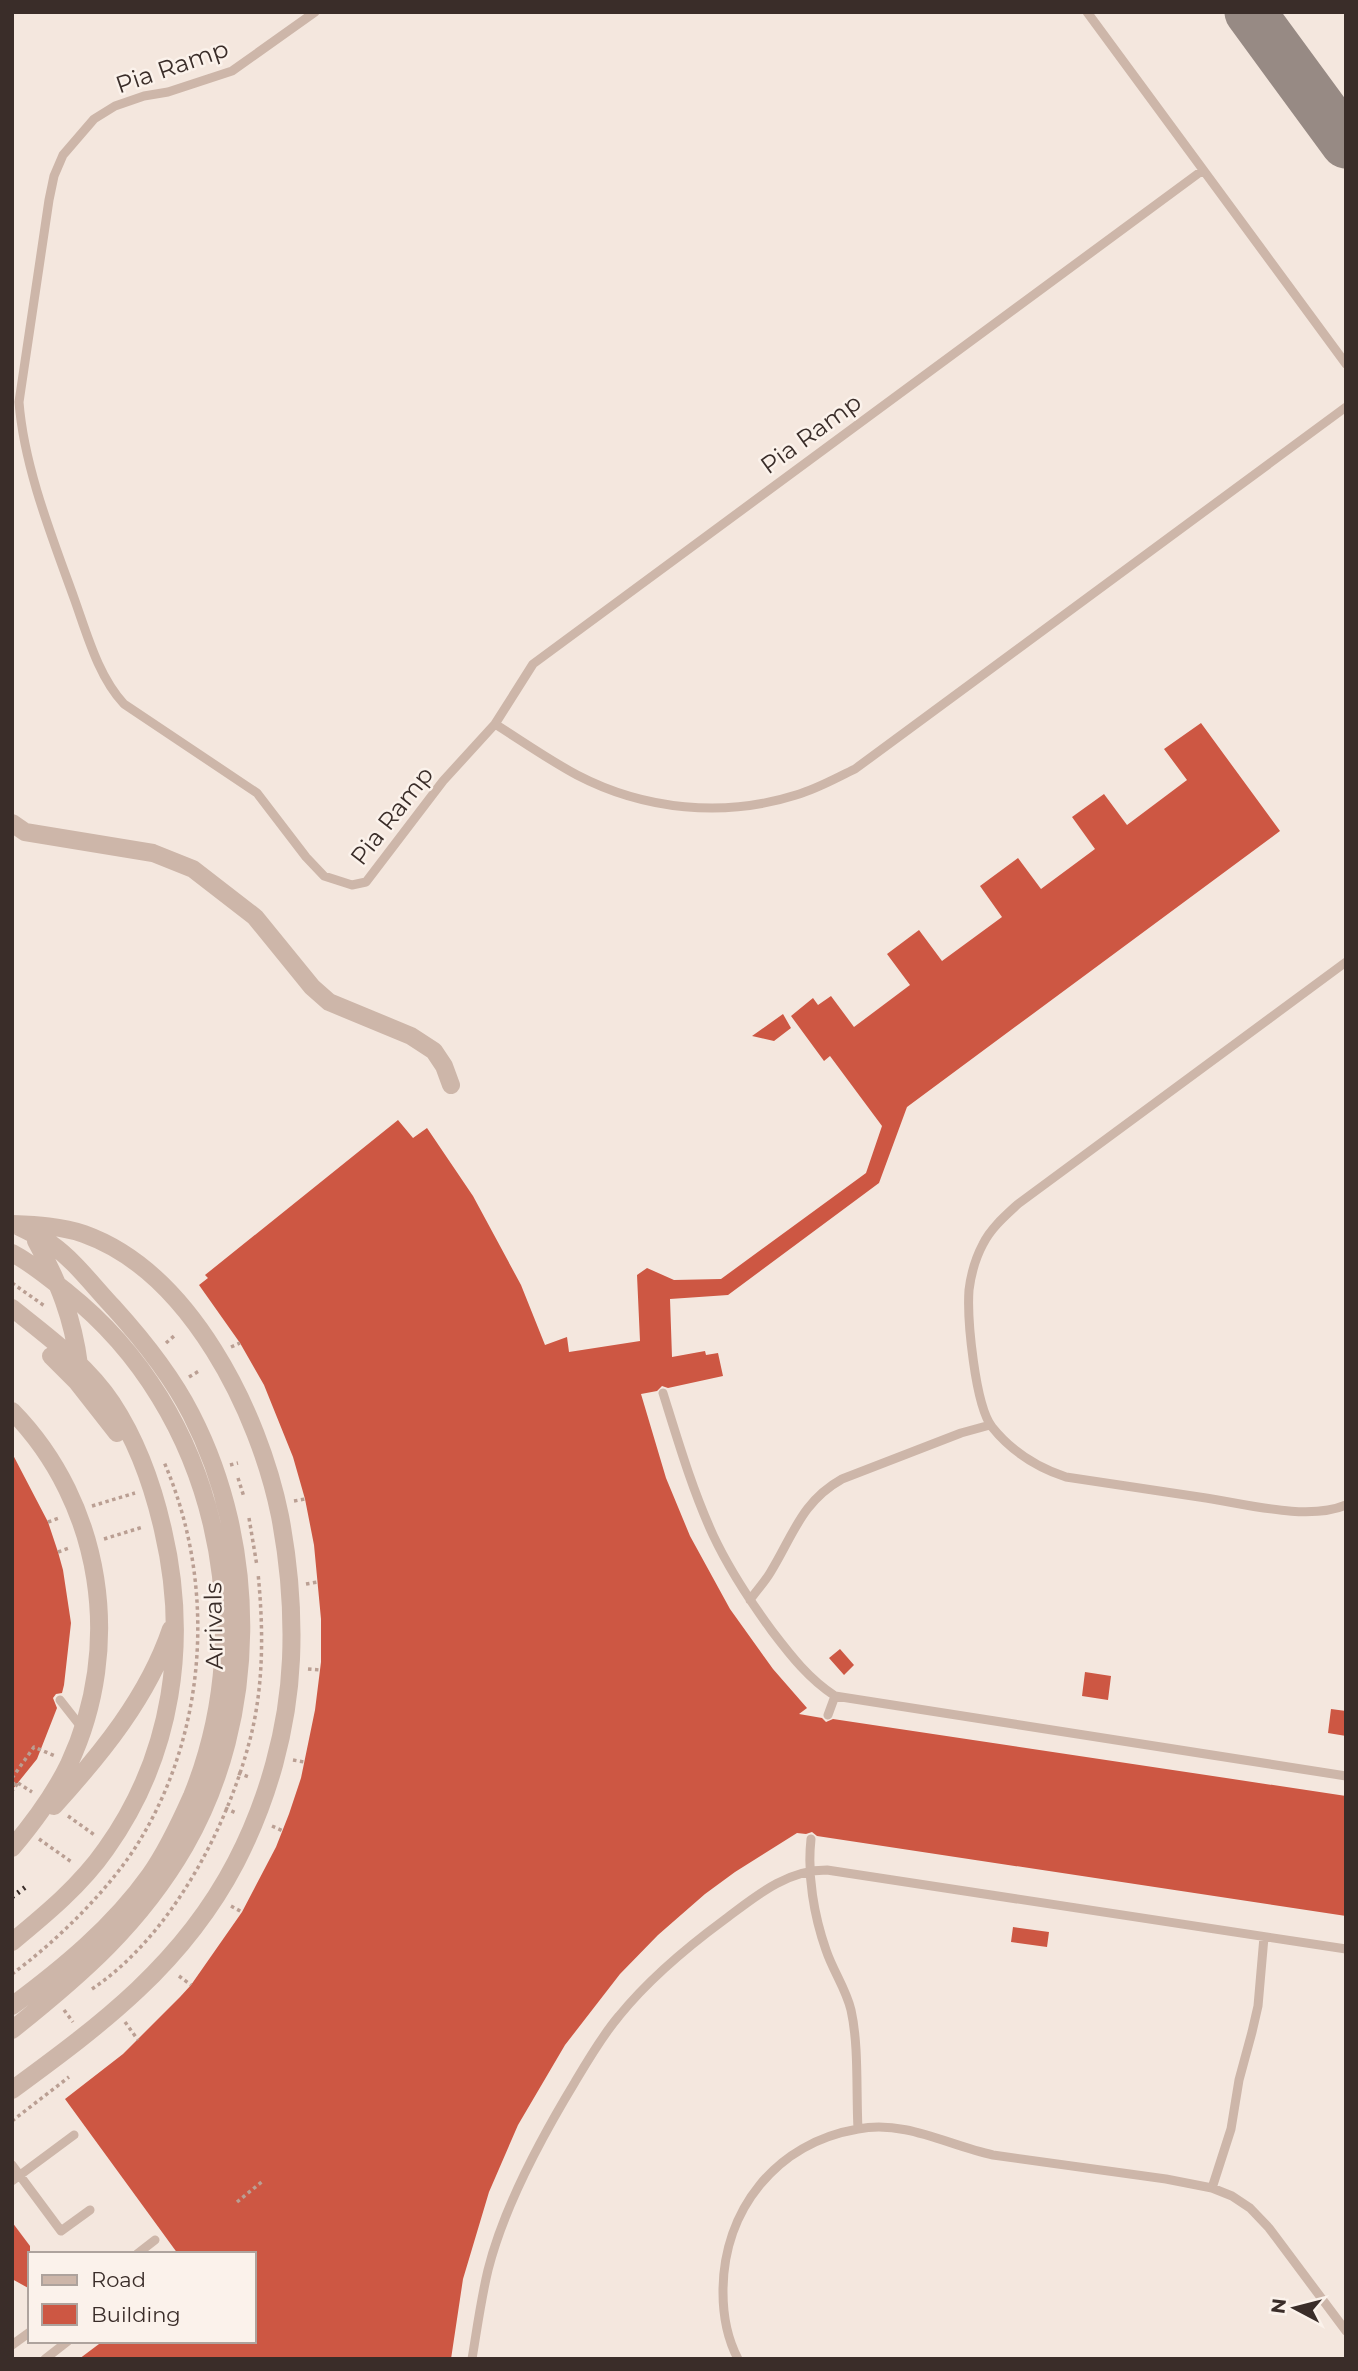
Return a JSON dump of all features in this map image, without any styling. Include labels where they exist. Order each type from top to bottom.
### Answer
[{"type":"street","points":[[17,830],[153,853],[193,869],[255,917],[312,987],[329,1002],[411,1035],[434,1051],[451,1085]]},
{"type":"street","points":[[12,1224],[93,1289],[154,1361],[185,1410],[213,1471],[226,1518],[234,1564],[237,1623],[234,1681],[226,1728],[213,1776],[186,1838],[149,1896],[115,1937],[64,1986],[12,2028]]},
{"type":"street","points":[[12,1224],[60,1228],[83,1234],[118,1251],[154,1278],[180,1304],[203,1334],[224,1367],[252,1429],[269,1476],[284,1536],[292,1611],[290,1668],[280,1742],[253,1826],[230,1873],[184,1940],[140,1988],[90,2032],[12,2090]]},
{"type":"street","name":"Arrivals","points":[[12,1224],[52,1245],[84,1275],[152,1354],[191,1413],[206,1445],[226,1507],[238,1573],[242,1629],[239,1686],[232,1720],[216,1775],[185,1847],[134,1921],[86,1970],[12,2028]]},
{"type":"street","points":[[36,1241],[65,1299],[75,1332],[79,1365]]},
{"type":"street","points":[[12,1253],[88,1309],[127,1350],[172,1416],[197,1470],[212,1519],[221,1569],[225,1633],[219,1706],[212,1739],[191,1797],[168,1846],[150,1875],[103,1931],[74,1958],[12,2006]]},
{"type":"street","points":[[12,1308],[79,1365],[111,1402],[138,1451],[158,1505],[174,1584],[176,1616],[174,1667],[167,1716],[153,1760],[135,1800],[106,1850],[87,1873],[69,1893],[12,1942]]},
{"type":"street","name":"Arrivals","points":[[12,1322],[67,1370],[110,1421],[125,1445],[139,1471],[159,1532],[171,1612],[169,1667],[161,1713],[149,1756],[137,1782],[110,1831],[76,1878],[12,1934]]},
{"type":"street","points":[[12,1411],[54,1464],[75,1502],[92,1557],[98,1603],[99,1647],[95,1677],[70,1762],[45,1807],[12,1848]]},
{"type":"street","points":[[12,1848],[86,1771],[125,1718],[148,1682],[176,1616]]},
{"type":"lane","name":"Pia Ramp","points":[[315,12],[232,71],[115,107],[94,119],[63,155],[54,176],[49,200],[20,385],[21,422],[31,468],[85,628],[112,691],[124,704],[257,793],[324,876],[352,886],[366,882],[443,781],[495,724],[533,664],[1203,170]]},
{"type":"lane","points":[[1087,12],[1346,364]]},
{"type":"lane","points":[[495,724],[578,776],[637,800],[705,810],[748,806],[797,795],[855,769],[1346,407]]},
{"type":"lane","points":[[1346,961],[1018,1205],[990,1234],[974,1265],[969,1301],[974,1361],[981,1399],[990,1425],[1026,1460],[1066,1477],[1300,1511],[1337,1509],[1346,1505]]},
{"type":"lane","points":[[663,1393],[685,1463],[714,1536],[750,1600],[788,1652],[811,1678],[835,1696],[1346,1776]]},
{"type":"lane","points":[[750,1600],[769,1575],[801,1516],[824,1489],[842,1479],[990,1425]]},
{"type":"lane","points":[[828,1716],[835,1696]]},
{"type":"lane","points":[[60,1700],[82,1728]]},
{"type":"lane","points":[[811,1839],[809,1870],[827,1951],[845,1992],[853,2023],[858,2129]]},
{"type":"lane","points":[[472,2359],[488,2269],[512,2203],[543,2134],[618,2017],[661,1971],[710,1930],[785,1879],[809,1870],[827,1870],[1346,1949]]},
{"type":"lane","points":[[1212,2188],[1231,2129],[1258,2006],[1264,1937]]},
{"type":"lane","points":[[738,2359],[726,2327],[723,2277],[730,2241],[741,2210],[753,2191],[792,2154],[814,2143],[858,2129],[902,2128],[993,2155],[1212,2188],[1250,2208],[1269,2228],[1346,2331]]},
{"type":"lane","points":[[16,2178],[74,2135]]},
{"type":"lane","points":[[12,2165],[16,2178],[61,2231],[90,2210]]},
{"type":"lane","points":[[140,2252],[155,2240]]},
{"type":"lane","points":[[12,2345],[28,2333]]},
{"type":"lane","points":[[45,2359],[65,2343]]},
{"type":"path","points":[[12,1283],[49,1309]]},
{"type":"path","points":[[166,1343],[174,1336]]},
{"type":"path","points":[[163,1338],[173,1351]]},
{"type":"path","points":[[185,1368],[189,1378],[199,1371]]},
{"type":"path","points":[[12,1974],[72,1922],[110,1881],[140,1840],[166,1788],[184,1737],[196,1673],[199,1619],[185,1521],[159,1451]]},
{"type":"path","points":[[229,1453],[233,1465]]},
{"type":"path","points":[[237,1477],[246,1505]]},
{"type":"path","points":[[240,1482],[246,1481]]},
{"type":"path","points":[[293,1501],[305,1499]]},
{"type":"path","points":[[81,1996],[127,1960],[171,1908],[188,1884],[220,1823],[240,1772],[253,1727],[258,1692],[261,1629],[259,1575],[248,1516]]},
{"type":"path","points":[[256,1589],[264,1588]]},
{"type":"path","points":[[254,1634],[270,1632],[261,1629]]},
{"type":"path","points":[[308,1669],[320,1670]]},
{"type":"path","points":[[12,1778],[34,1747],[70,1762]]},
{"type":"path","points":[[292,1760],[304,1762]]},
{"type":"path","points":[[233,1771],[250,1776],[240,1772]]},
{"type":"path","points":[[12,1784],[18,1783],[12,1791]]},
{"type":"path","points":[[223,1807],[236,1813]]},
{"type":"path","points":[[266,1824],[283,1830]]},
{"type":"path","points":[[230,1905],[242,1912]]},
{"type":"path","points":[[165,1908],[178,1915],[171,1908]]},
{"type":"path","points":[[179,1976],[191,1985]]},
{"type":"path","points":[[94,1987],[99,1993]]},
{"type":"path","points":[[55,2016],[72,2003]]},
{"type":"path","points":[[64,2009],[73,2022]]},
{"type":"path","points":[[125,2022],[138,2040]]},
{"type":"path","points":[[12,2121],[69,2077]]},
{"type":"path","points":[[237,2202],[264,2180]]},
{"type":"building","points":[[1201,723],[1280,831],[907,1107],[879,1183],[728,1295],[670,1299],[672,1357],[705,1351],[706,1355],[718,1353],[723,1376],[668,1388],[662,1386],[657,1391],[641,1394],[666,1478],[690,1536],[730,1609],[773,1669],[807,1708],[799,1714],[822,1718],[826,1722],[833,1719],[1346,1796],[1346,1916],[817,1836],[812,1832],[797,1833],[705,1894],[658,1935],[620,1974],[565,2045],[518,2125],[489,2192],[463,2279],[451,2359],[79,2359],[100,2343],[256,2343],[256,2252],[177,2252],[65,2099],[123,2054],[180,1997],[242,1912],[276,1847],[289,1814],[301,1778],[315,1710],[321,1662],[321,1619],[314,1545],[305,1499],[293,1457],[264,1385],[240,1343],[199,1285],[208,1278],[205,1275],[398,1120],[413,1138],[427,1128],[473,1196],[521,1285],[545,1345],[567,1337],[569,1352],[640,1341],[637,1275],[647,1268],[674,1280],[721,1279],[866,1173],[882,1126],[830,1056],[824,1061],[791,1016],[813,998],[818,1005],[831,996],[854,1027],[910,985],[887,954],[919,930],[942,961],[1002,917],[980,886],[1018,858],[1041,889],[1095,849],[1072,817],[1104,794],[1127,825],[1187,780],[1164,749]]},
{"type":"building","points":[[783,1014],[791,1028],[774,1041],[752,1036]]},
{"type":"building","points":[[12,1453],[48,1522],[63,1570],[71,1623],[64,1685],[62,1693],[53,1698],[57,1708],[37,1759],[12,1790]]},
{"type":"building","points":[[840,1649],[854,1665],[844,1675],[829,1658]]},
{"type":"building","points":[[1085,1672],[1111,1676],[1108,1700],[1082,1696]]},
{"type":"building","points":[[1331,1709],[1346,1711],[1346,1736],[1328,1733]]},
{"type":"building","points":[[1013,1927],[1049,1932],[1047,1947],[1011,1942]]},
{"type":"building","points":[[12,2222],[30,2246],[28,2288],[12,2279]]},
{"type":"taxiway","points":[[1250,12],[1346,143]]},
{"type":"railway","points":[[12,1897],[27,1886]]}]
